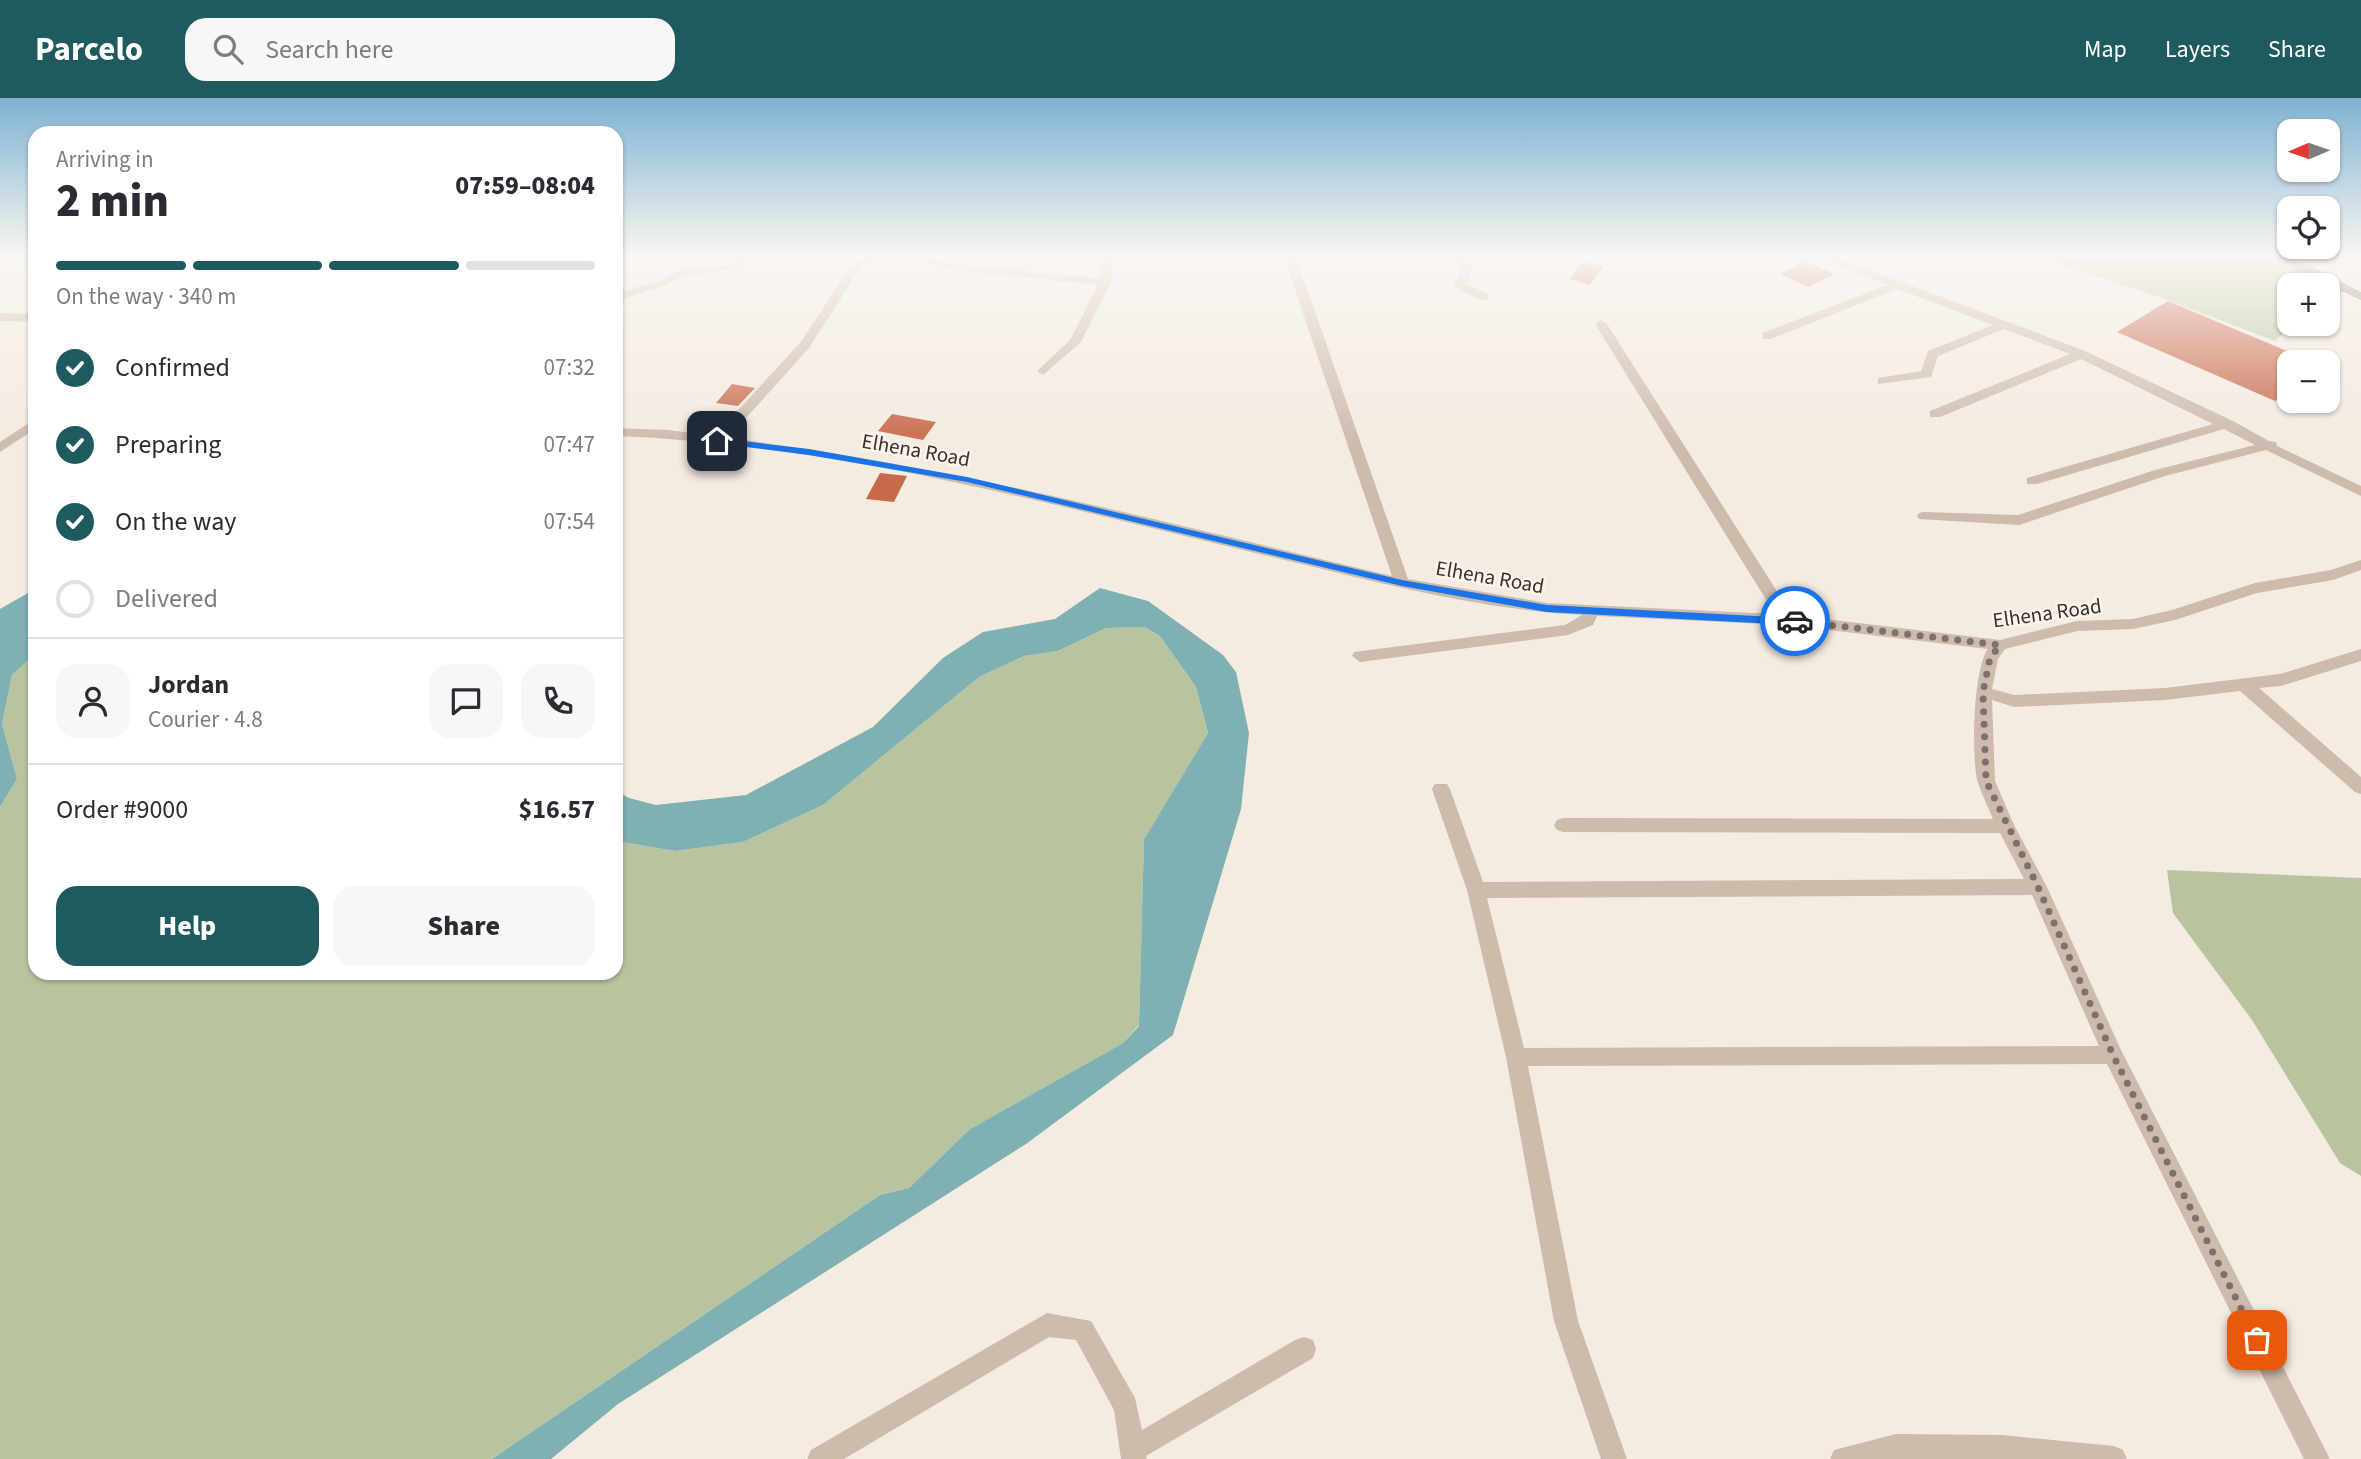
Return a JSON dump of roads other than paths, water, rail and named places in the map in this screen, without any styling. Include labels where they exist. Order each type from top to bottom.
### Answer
[{"type":"street","points":[[717,441],[806,345],[822,321]]},
{"type":"street","points":[[1043,371],[1075,342],[1086,321]]},
{"type":"street","points":[[1312,321],[1402,583]]},
{"type":"street","points":[[1768,336],[1807,321]]},
{"type":"street","points":[[1997,321],[2081,354],[2271,445],[2361,492]]},
{"type":"street","points":[[1601,324],[1787,620]]},
{"type":"street","points":[[1883,381],[1926,374],[1932,354],[2006,324]]},
{"type":"street","points":[[1935,414],[2081,354]]},
{"type":"street","points":[[2032,481],[2228,424]]},
{"type":"street","points":[[0,448],[28,428]]},
{"type":"street","name":"Elhena Road","points":[[623,432],[668,434],[809,452],[967,480],[1402,583],[1547,608],[1787,620],[2000,645],[2077,626],[2133,624],[2175,615],[2255,588],[2333,575],[2361,565]]},
{"type":"street","points":[[1924,516],[2019,520],[2160,473],[2271,445]]},
{"type":"street","points":[[1360,656],[1568,630],[1587,621],[1591,611]]},
{"type":"street","points":[[2000,645],[1990,658],[1983,692],[1986,781],[2005,826],[2038,887],[2113,1055],[2317,1459]]},
{"type":"street","points":[[1983,692],[2014,701],[2165,694],[2281,680],[2361,655]]},
{"type":"street","points":[[2244,685],[2361,788]]},
{"type":"street","points":[[1441,789],[1476,890],[1516,1057],[1566,1321],[1615,1459]]},
{"type":"street","points":[[1563,825],[2005,826]]},
{"type":"street","points":[[1476,890],[2038,887]]},
{"type":"street","points":[[1516,1057],[2113,1055]]},
{"type":"street","points":[[820,1459],[1047,1325],[1083,1329],[1126,1408],[1134,1454],[1304,1349]]},
{"type":"street","points":[[1843,1459],[1896,1447],[1909,1447],[2001,1448],[2114,1459]]},
{"type":"water","points":[[1100,588],[1148,601],[1223,655],[1236,672],[1249,733],[1241,809],[1173,1035],[1026,1144],[618,1404],[551,1459],[492,1459],[880,1195],[909,1188],[970,1129],[1123,1043],[1139,1026],[1144,839],[1208,733],[1196,687],[1160,636],[1145,627],[1106,628],[1058,651],[1024,656],[979,677],[823,805],[743,842],[675,851],[623,842],[623,795],[656,805],[746,795],[873,727],[943,658],[983,632],[1055,619]]},
{"type":"water","points":[[28,593],[28,660],[12,675],[2,724],[17,779],[0,807],[0,609]]}]
